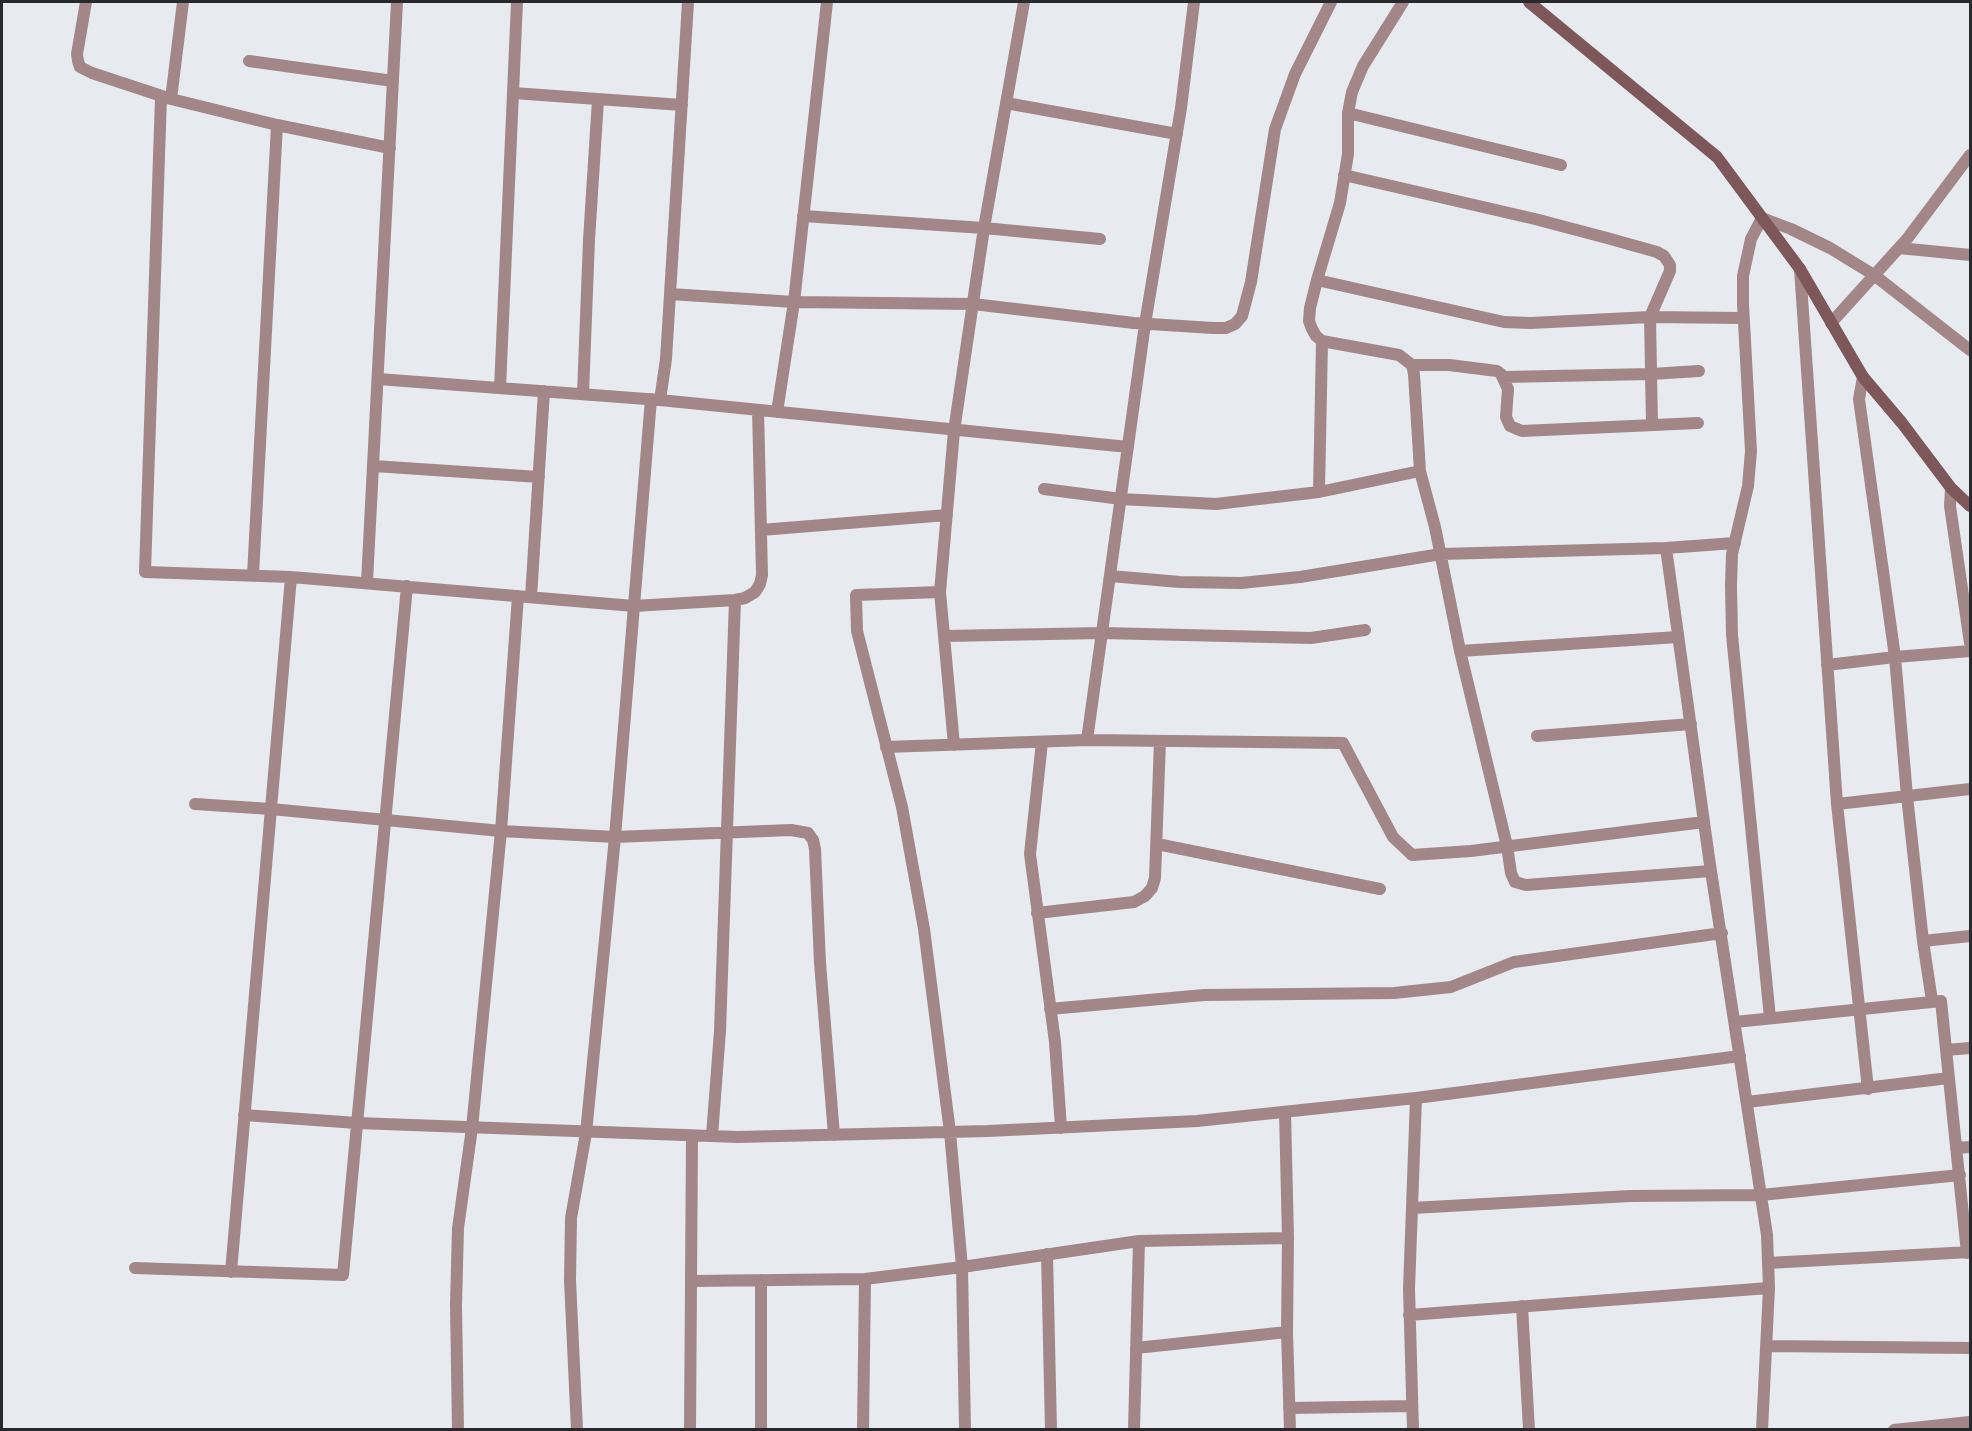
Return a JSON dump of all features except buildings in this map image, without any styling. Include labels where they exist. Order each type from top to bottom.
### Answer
[{"type":"street","points":[[86,2],[77,54],[80,67],[92,74],[166,98],[277,125],[390,148]]},
{"type":"street","points":[[183,2],[166,98],[145,572],[253,575],[367,582],[634,606],[735,600],[754,592],[760,584],[762,575],[758,410]]},
{"type":"street","points":[[367,582],[397,2]]},
{"type":"street","points":[[500,388],[517,2]]},
{"type":"street","points":[[576,1430],[570,1280],[571,1218],[586,1133],[655,399],[666,359],[688,2]]},
{"type":"street","points":[[777,412],[794,302],[827,2]]},
{"type":"street","points":[[954,745],[940,592],[954,431],[984,228],[1023,2]]},
{"type":"street","points":[[1088,740],[1145,324],[1177,134],[1194,2]]},
{"type":"street","points":[[670,294],[794,302],[973,304],[1145,324],[1226,328],[1235,324],[1242,316],[1251,282],[1275,129],[1296,74],[1331,2]]},
{"type":"street","points":[[1403,2],[1363,66],[1352,92],[1348,113],[1348,154],[1340,203],[1317,280],[1309,321],[1316,336],[1322,341],[1399,355],[1412,365],[1449,365],[1497,371],[1504,377],[1508,389],[1506,417],[1510,426],[1522,431],[1698,423]]},
{"type":"street","points":[[1529,2],[1717,157],[1800,269],[1863,377],[1952,488],[1971,506]]},
{"type":"street","points":[[249,62],[393,81]]},
{"type":"street","points":[[513,93],[682,105]]},
{"type":"street","points":[[583,394],[588,251],[598,100]]},
{"type":"street","points":[[1006,103],[1177,134]]},
{"type":"street","points":[[1348,113],[1561,165]]},
{"type":"street","points":[[253,575],[277,125]]},
{"type":"street","points":[[1831,323],[1899,248],[1971,155]]},
{"type":"street","points":[[1344,175],[1535,219],[1657,252],[1668,260],[1670,271],[1650,317],[1652,425]]},
{"type":"street","points":[[803,216],[1100,238]]},
{"type":"street","points":[[1762,218],[1830,248],[1874,275],[1971,350]]},
{"type":"street","points":[[1762,218],[1751,239],[1743,276],[1743,318],[1751,451],[1748,486],[1732,554],[1731,586],[1732,635],[1770,1018]]},
{"type":"street","points":[[1899,248],[1971,255]]},
{"type":"street","points":[[1800,269],[1837,804],[1868,1089]]},
{"type":"street","points":[[1317,280],[1504,322],[1531,323],[1650,317],[1743,318]]},
{"type":"street","points":[[1319,492],[1322,341]]},
{"type":"street","points":[[1412,365],[1420,471],[1441,554],[1460,651],[1513,879],[1519,884],[1526,885],[1711,871]]},
{"type":"street","points":[[1504,377],[1699,371]]},
{"type":"street","points":[[1863,377],[1859,399],[1895,657],[1907,796],[1932,1002]]},
{"type":"street","points":[[378,379],[655,399],[1128,447]]},
{"type":"street","points":[[531,597],[544,391]]},
{"type":"street","points":[[374,466],[539,477]]},
{"type":"street","points":[[1044,489],[1121,499],[1216,504],[1319,492],[1420,471]]},
{"type":"street","points":[[1952,488],[1950,506],[1971,643]]},
{"type":"street","points":[[761,530],[947,515]]},
{"type":"street","points":[[1110,576],[1180,582],[1241,583],[1300,577],[1441,554],[1666,548],[1735,543]]},
{"type":"street","points":[[1666,548],[1711,871],[1767,1235],[1769,1288],[1762,1430]]},
{"type":"street","points":[[231,1272],[291,577]]},
{"type":"street","points":[[135,1268],[343,1275],[407,586]]},
{"type":"street","points":[[940,592],[856,595],[857,631],[902,807],[924,929],[950,1132],[962,1267],[965,1430]]},
{"type":"street","points":[[458,1430],[456,1305],[458,1228],[472,1128],[501,831],[518,596]]},
{"type":"street","points":[[712,1136],[720,1031],[735,600]]},
{"type":"street","points":[[945,636],[1102,633],[1311,638],[1365,630]]},
{"type":"street","points":[[1460,651],[1678,637]]},
{"type":"street","points":[[1827,665],[1971,651]]},
{"type":"street","points":[[1537,736],[1690,724]]},
{"type":"street","points":[[886,747],[1088,740],[1343,743],[1393,837],[1412,855],[1471,851],[1704,822]]},
{"type":"street","points":[[1037,913],[1134,902],[1145,896],[1152,888],[1155,878],[1157,844],[1160,741]]},
{"type":"street","points":[[1042,742],[1030,854],[1055,1042],[1061,1128]]},
{"type":"street","points":[[1837,804],[1971,789]]},
{"type":"street","points":[[195,804],[501,831],[615,837],[802,831],[808,833],[813,840],[834,1135]]},
{"type":"street","points":[[1157,844],[1380,889]]},
{"type":"street","points":[[1050,1009],[1204,996],[1394,993],[1451,987],[1514,962],[1722,933]]},
{"type":"street","points":[[1923,941],[1971,936]]},
{"type":"street","points":[[1735,1022],[1941,1001],[1969,1253],[1768,1263]]},
{"type":"street","points":[[1946,1050],[1971,1048]]},
{"type":"street","points":[[244,1115],[357,1123],[692,1136],[834,1135],[1061,1128],[1197,1121],[1285,1112],[1416,1098],[1740,1056]]},
{"type":"street","points":[[1748,1102],[1949,1078]]},
{"type":"street","points":[[1413,1430],[1409,1315],[1416,1098]]},
{"type":"street","points":[[1285,1112],[1290,1430]]},
{"type":"street","points":[[690,1430],[692,1136]]},
{"type":"street","points":[[1956,1148],[1971,1147]]},
{"type":"street","points":[[1412,1208],[1630,1196],[1761,1195],[1959,1175]]},
{"type":"street","points":[[691,1281],[865,1279],[1138,1241],[1288,1238]]},
{"type":"street","points":[[1134,1430],[1138,1241]]},
{"type":"street","points":[[1047,1254],[1051,1430]]},
{"type":"street","points":[[862,1430],[865,1279]]},
{"type":"street","points":[[761,1280],[761,1430]]},
{"type":"street","points":[[1409,1315],[1769,1288]]},
{"type":"street","points":[[1522,1306],[1529,1430]]},
{"type":"street","points":[[1136,1348],[1287,1332]]},
{"type":"street","points":[[1766,1346],[1971,1348]]},
{"type":"street","points":[[1289,1408],[1412,1406]]},
{"type":"street","points":[[1894,1430],[1971,1422]]}]
